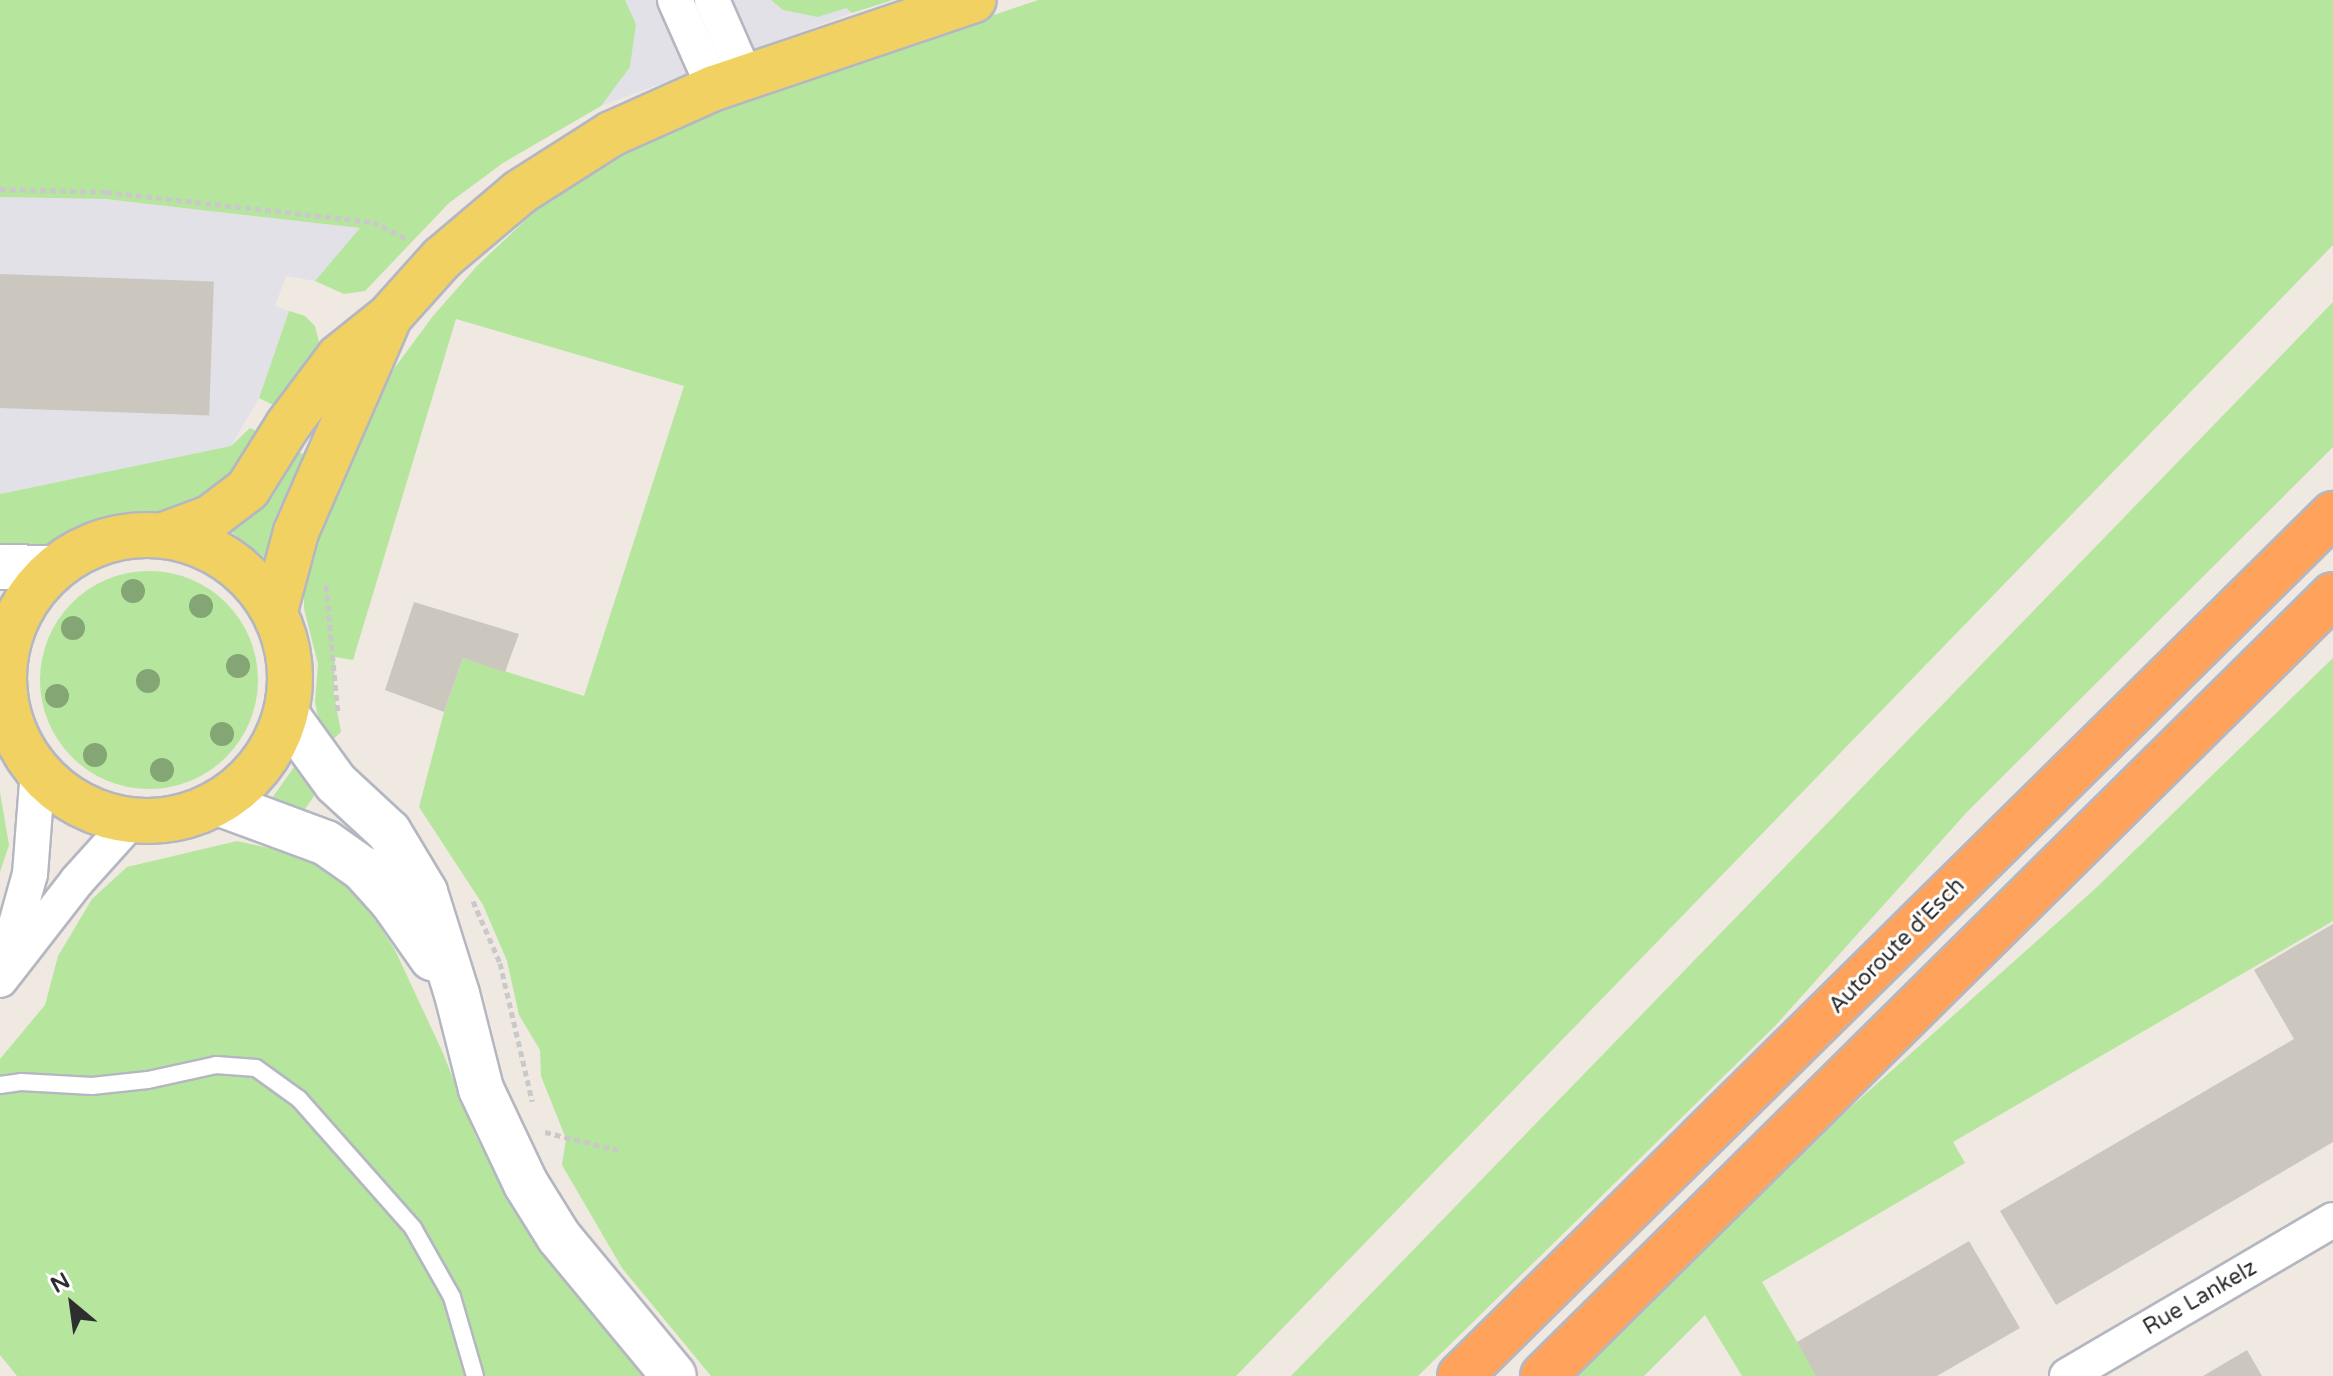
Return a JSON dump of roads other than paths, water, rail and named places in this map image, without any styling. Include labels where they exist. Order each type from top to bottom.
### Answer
[{"type":"highway","name":"Autoroute d'Esch","points":[[1460,1376],[2333,514]]},
{"type":"highway","points":[[1543,1376],[2324,606]]},
{"type":"main road","points":[[164,535],[209,548],[247,574],[275,611],[287,644],[290,667],[286,714],[272,750],[248,779],[218,803],[161,821],[132,820],[96,812],[65,796],[38,771],[15,734],[2,689],[7,646],[24,603],[54,568],[87,547],[112,539],[164,535],[210,518],[248,489],[288,425],[339,357],[389,317],[442,258],[520,192],[611,134],[730,81],[974,0]]},
{"type":"main road","points":[[275,611],[296,532],[389,317]]},
{"type":"main road","points":[[0,567],[54,568]]},
{"type":"main road","points":[[286,714],[336,783],[389,832],[425,892],[457,994],[481,1089],[510,1128],[559,1237],[674,1376]]},
{"type":"main road","points":[[218,803],[326,843],[363,869],[392,901],[457,994]]},
{"type":"street","points":[[675,0],[730,81]]},
{"type":"street","points":[[712,0],[730,81]]},
{"type":"street","points":[[0,964],[11,942],[30,874],[38,771]]},
{"type":"street","points":[[0,980],[77,881],[132,820]]},
{"type":"street","name":"Rue Lankelz","points":[[2067,1376],[2333,1220]]},
{"type":"lane","points":[[0,1085],[21,1082],[92,1086],[148,1080],[216,1065],[256,1068],[299,1099],[413,1228],[452,1297],[475,1376]]}]
